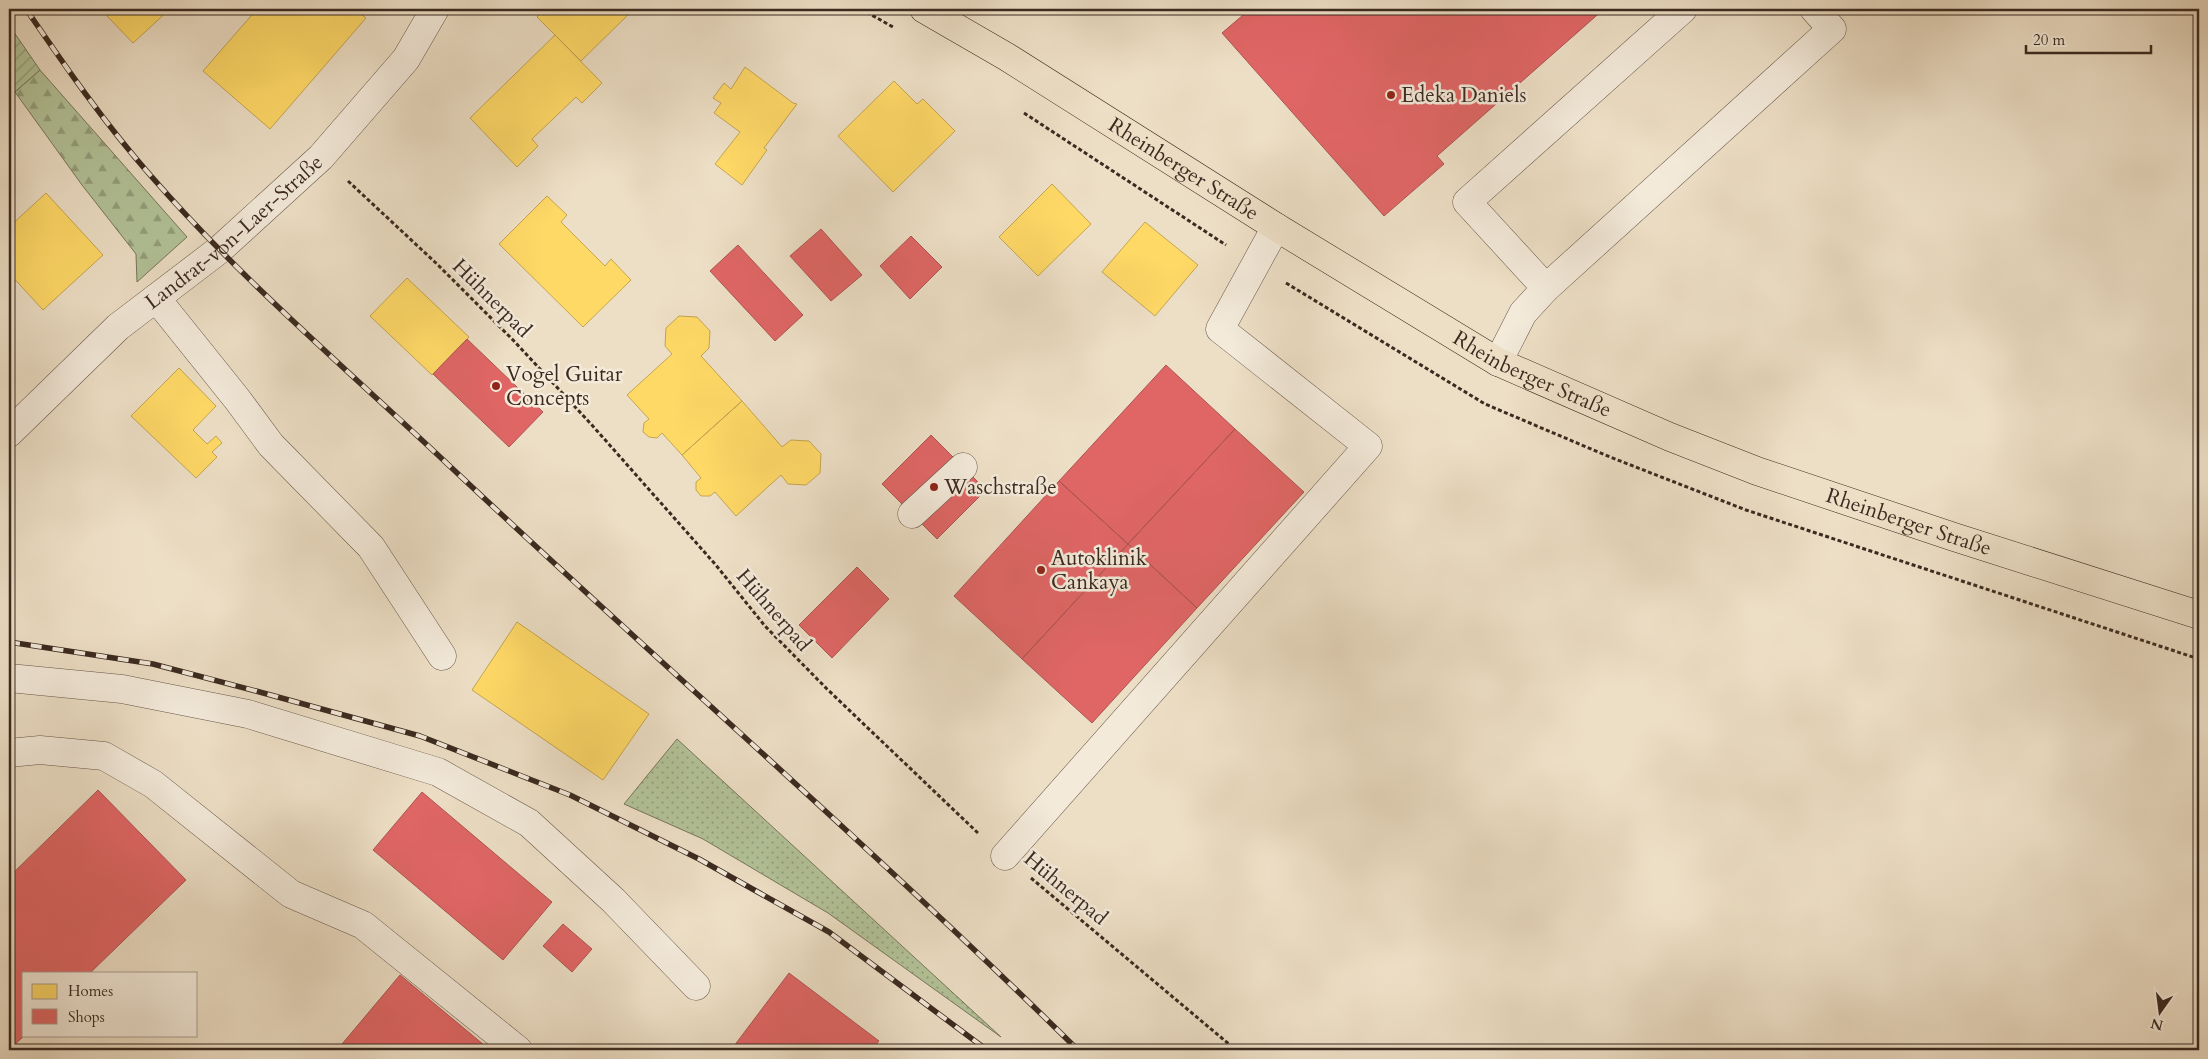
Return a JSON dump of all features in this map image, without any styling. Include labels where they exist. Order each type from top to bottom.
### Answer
[{"type":"main road","name":"Rheinberger Straße","points":[[924,9],[1007,57],[1276,227],[1498,362],[1670,437],[1757,471],[1954,537],[2199,615]]},
{"type":"street","name":"Landrat-von-Laer-Straße","points":[[9,433],[118,326],[219,250],[321,157],[406,58],[435,9]]},
{"type":"street","points":[[1546,288],[1467,202],[1683,9]]},
{"type":"street","points":[[1498,362],[1523,313],[1546,288],[1832,28],[1814,9]]},
{"type":"street","points":[[1005,856],[1368,446],[1220,329],[1276,227]]},
{"type":"street","points":[[156,298],[271,445],[371,547],[442,656]]},
{"type":"street","points":[[912,514],[964,467]]},
{"type":"street","points":[[9,678],[122,689],[248,714],[438,772],[529,823],[613,900],[696,986]]},
{"type":"street","points":[[9,753],[40,750],[104,756],[153,784],[291,894],[363,925],[518,1050]]},
{"type":"path","name":"Hühnerpad","points":[[321,157],[437,264],[514,341],[591,424],[715,564],[765,626],[820,682],[1005,856],[1236,1050]]},
{"type":"green space","points":[[9,25],[40,70],[9,97]]},
{"type":"green space","points":[[40,70],[187,237],[137,282],[136,254],[82,185],[15,92]]},
{"type":"green space","points":[[677,739],[1001,1037],[828,913],[703,839],[624,804]]},
{"type":"building: Homes","points":[[114,9],[170,9],[133,43],[107,16]]},
{"type":"building: Homes","points":[[257,9],[354,9],[366,18],[270,129],[203,71]]},
{"type":"building: Homes","points":[[545,9],[634,9],[581,61],[537,17]]},
{"type":"building: Homes","points":[[555,35],[602,83],[582,103],[576,97],[532,139],[538,146],[517,167],[470,118]]},
{"type":"building: Homes","points":[[745,67],[793,103],[797,104],[764,148],[767,150],[742,185],[715,164],[740,132],[714,113],[721,103],[713,98],[724,83],[731,89]]},
{"type":"building: Homes","points":[[894,81],[917,104],[923,99],[955,131],[893,192],[838,136]]},
{"type":"building: Homes","points":[[1052,184],[1091,224],[1038,276],[999,237]]},
{"type":"building: Homes","points":[[46,193],[103,255],[43,310],[9,273],[9,227]]},
{"type":"building: Homes","points":[[547,196],[567,215],[561,222],[605,266],[611,259],[631,280],[583,327],[499,244]]},
{"type":"building: Homes","points":[[1145,222],[1198,265],[1155,316],[1102,272]]},
{"type":"building: Homes","points":[[407,278],[469,337],[432,375],[370,316]]},
{"type":"building: Homes","points":[[679,316],[697,317],[710,331],[709,348],[701,356],[742,401],[682,455],[662,433],[657,438],[649,437],[643,432],[644,423],[649,419],[627,395],[672,354],[665,346],[666,328]]},
{"type":"building: Homes","points":[[179,368],[216,406],[193,430],[207,444],[216,436],[222,443],[212,452],[217,457],[196,478],[131,416]]},
{"type":"building: Homes","points":[[742,401],[782,447],[791,440],[809,441],[821,454],[820,473],[806,485],[788,484],[781,475],[736,516],[715,492],[710,496],[701,496],[696,490],[696,482],[701,478],[682,455]]},
{"type":"building: Homes","points":[[517,622],[649,714],[603,780],[472,690]]},
{"type":"building: Shops","name":"Edeka Daniels","points":[[1250,9],[1604,9],[1437,156],[1444,164],[1384,216],[1222,33]]},
{"type":"building: Shops","points":[[821,229],[862,275],[831,301],[790,256]]},
{"type":"building: Shops","points":[[911,236],[942,267],[910,299],[880,266]]},
{"type":"building: Shops","points":[[738,245],[803,315],[775,341],[710,271]]},
{"type":"building: Shops","points":[[467,339],[543,412],[509,447],[433,374]]},
{"type":"building: Shops","points":[[1166,365],[1235,429],[1128,544],[1059,481]]},
{"type":"building: Shops","points":[[1235,429],[1304,492],[1197,608],[1128,544]]},
{"type":"building: Shops","name":"Waschstraße","points":[[931,435],[986,490],[937,539],[882,484]]},
{"type":"building: Shops","name":"Autoklinik Cankaya","points":[[1059,481],[1128,544],[1022,659],[954,596]]},
{"type":"building: Shops","points":[[1128,544],[1197,608],[1092,723],[1022,659]]},
{"type":"building: Shops","points":[[857,567],[889,599],[832,658],[799,625]]},
{"type":"building: Shops","points":[[98,790],[186,880],[91,972],[22,972],[22,1036],[24,1036],[9,1050],[9,877]]},
{"type":"building: Shops","points":[[422,792],[552,902],[503,960],[373,850]]},
{"type":"building: Shops","points":[[563,924],[592,949],[572,972],[543,946]]},
{"type":"building: Shops","points":[[789,973],[879,1041],[871,1050],[731,1050]]},
{"type":"building: Shops","points":[[400,975],[490,1050],[337,1050]]},
{"type":"railway","points":[[26,9],[86,94],[134,156],[219,250],[519,531],[921,899],[1078,1050]]},
{"type":"railway","points":[[9,642],[153,664],[256,691],[420,736],[570,795],[699,859],[829,932],[987,1050]]},
{"type":"place","name":"Edeka Daniels","points":[[1391,95]]},
{"type":"place","name":"Vogel Guitar Concepts","points":[[496,386]]},
{"type":"place","name":"Waschstraße","points":[[934,487]]},
{"type":"place","name":"Autoklinik Cankaya","points":[[1041,570]]}]
